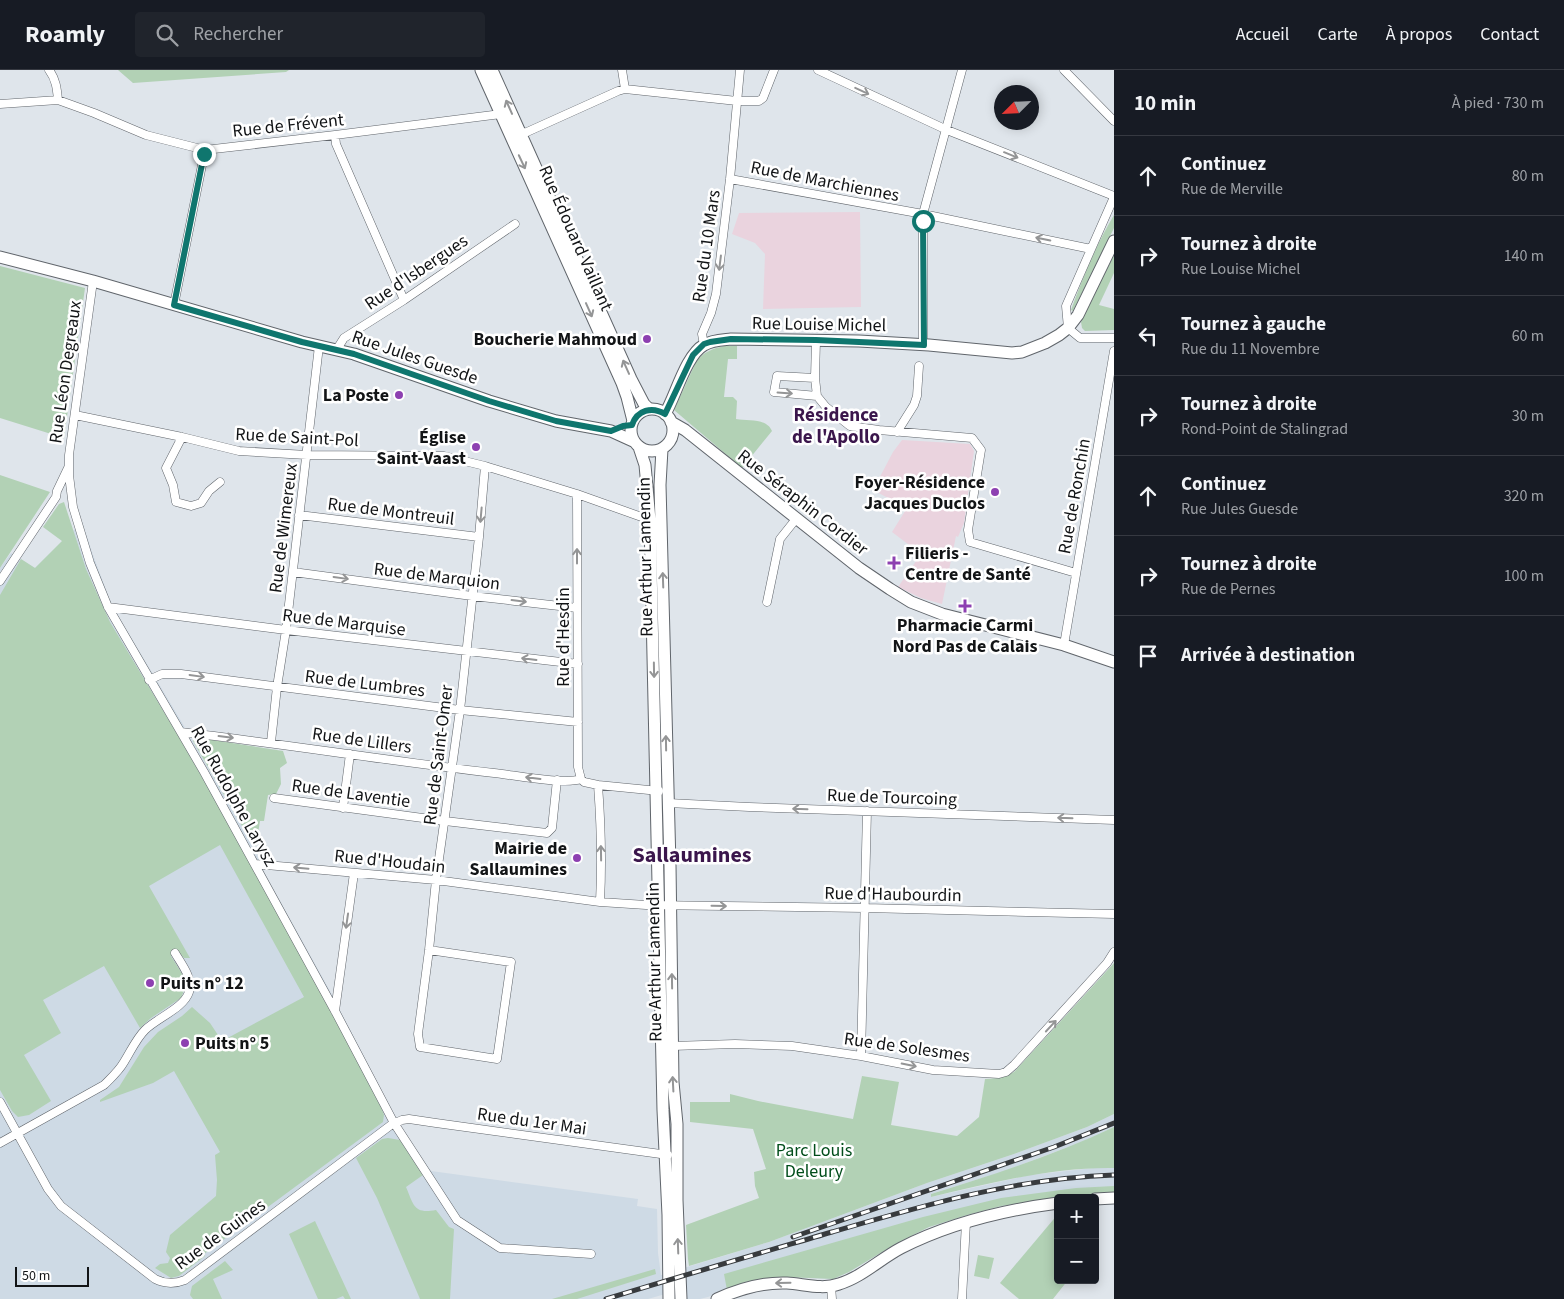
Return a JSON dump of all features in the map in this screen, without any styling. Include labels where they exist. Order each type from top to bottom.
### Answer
[{"type":"main road","name":"Rue Édouard Vaillant","points":[[481,70],[622,383],[629,404],[632,423]]},
{"type":"main road","name":"Rue Édouard Vaillant","points":[[492,70],[634,387],[649,409]]},
{"type":"main road","name":"Rue Louise Michel","points":[[704,344],[717,340],[731,339],[816,340],[924,345],[1012,353],[1022,352],[1045,343],[1068,328],[1078,315],[1114,241]]},
{"type":"main road","name":"Rue Jules Guesde","points":[[0,257],[92,281],[319,346],[337,349],[489,401],[556,421],[611,431],[636,444]]},
{"type":"main road","points":[[668,418],[693,355],[704,344]]},
{"type":"main road","points":[[666,445],[673,432],[668,418],[655,409],[642,411],[632,423],[631,432],[636,444],[647,451],[655,451],[666,445],[683,440],[700,442]]},
{"type":"main road","name":"Rue Séraphin Cordier","points":[[668,418],[859,568],[912,602],[942,614],[1064,645],[1114,662]]},
{"type":"main road","name":"Rue Jules Guesde","points":[[611,431],[632,423]]},
{"type":"main road","name":"Rue Arthur Lamendin","points":[[636,444],[645,465],[648,486],[664,795],[665,905],[676,1124],[671,1156],[669,1265],[677,1298]]},
{"type":"main road","name":"Rue Arthur Lamendin","points":[[666,445],[660,485],[665,905],[663,1110],[671,1156],[677,1298]]},
{"type":"main road","points":[[1099,1199],[1113,1199]]},
{"type":"main road","points":[[717,1299],[735,1291],[764,1284],[784,1283],[822,1287],[831,1286],[854,1278],[909,1244],[966,1222],[1016,1209],[1054,1204]]},
{"type":"street","points":[[0,104],[58,100],[53,74],[49,70]]},
{"type":"street","points":[[622,70],[625,89]]},
{"type":"street","name":"Rue du 10 Mars","points":[[704,344],[702,334],[711,314],[716,294],[730,179],[740,70]]},
{"type":"street","points":[[520,133],[528,132],[625,89],[737,101],[759,101],[763,98],[774,70]]},
{"type":"street","points":[[818,70],[947,130],[1114,197],[1066,306],[1068,328],[1080,338],[1114,338]]},
{"type":"street","points":[[924,345],[923,214],[962,70]]},
{"type":"street","points":[[1064,70],[1114,121]]},
{"type":"street","name":"Rue de Frévent","points":[[58,100],[146,135],[205,150],[501,114]]},
{"type":"street","points":[[335,135],[336,144],[404,300]]},
{"type":"street","points":[[174,305],[205,150]]},
{"type":"street","name":"Rue de Marchiennes","points":[[730,179],[923,214],[1090,249]]},
{"type":"street","name":"Rue d'Isbergues","points":[[337,349],[344,338],[404,300],[515,224]]},
{"type":"street","name":"Rue Léon Degreaux","points":[[69,476],[69,455],[92,281]]},
{"type":"street","points":[[816,340],[815,378],[817,396],[826,407],[850,426],[972,438],[981,450],[968,530],[970,542],[1076,573]]},
{"type":"street","name":"Rue de Wimereux","points":[[271,742],[319,360],[319,346]]},
{"type":"street","name":"Rue de Ronchin","points":[[1064,645],[1114,351]]},
{"type":"street","points":[[897,432],[914,405],[917,396],[919,366]]},
{"type":"street","points":[[815,378],[777,376],[774,392],[817,396]]},
{"type":"street","name":"Rue de Saint-Pol","points":[[75,415],[182,437],[238,451],[307,455],[444,456],[485,466],[577,494],[650,520]]},
{"type":"street","points":[[182,437],[166,468],[173,485],[176,502],[191,506],[202,503],[209,490],[220,482]]},
{"type":"street","name":"Rue Léon Degreaux","points":[[0,581],[56,497],[63,476],[69,466]]},
{"type":"street","name":"Rue de Saint-Omer","points":[[429,950],[511,962],[497,1059],[420,1047],[418,1034],[436,880],[460,710],[485,466]]},
{"type":"street","name":"Rue Rudolphe Larysz","points":[[69,476],[73,507],[90,563],[108,607],[255,864],[394,1123],[457,1220],[500,1248],[592,1254]]},
{"type":"street","points":[[56,497],[71,494]]},
{"type":"street","name":"Rue d'Hesdin","points":[[577,494],[578,767],[581,779]]},
{"type":"street","name":"Rue de Montreuil","points":[[299,515],[479,536]]},
{"type":"street","points":[[767,602],[780,539],[796,519]]},
{"type":"street","name":"Rue de Marquion","points":[[293,572],[577,608]]},
{"type":"street","name":"Rue de Marquise","points":[[108,607],[466,652],[578,664]]},
{"type":"street","name":"Rue de Lumbres","points":[[149,680],[162,674],[181,674],[460,710],[578,722]]},
{"type":"street","name":"Rue de Lillers","points":[[181,732],[271,742],[452,768],[557,780],[576,781],[581,779],[584,782],[598,785],[664,795]]},
{"type":"street","points":[[343,808],[350,754]]},
{"type":"street","name":"Rue de Laventie","points":[[274,798],[547,833],[552,828],[557,780]]},
{"type":"street","points":[[598,785],[600,810],[600,902]]},
{"type":"street","name":"Rue de Tourcoing","points":[[664,795],[723,806],[1114,820]]},
{"type":"street","points":[[861,1056],[866,812]]},
{"type":"street","name":"Rue d'Houdain","points":[[255,864],[436,880],[600,902],[665,905]]},
{"type":"street","points":[[335,1011],[354,873]]},
{"type":"street","name":"Rue d'Haubourdin","points":[[665,905],[1114,914]]},
{"type":"street","name":"Rue de Solesmes","points":[[672,1046],[735,1044],[792,1046],[861,1056],[933,1070],[999,1074],[1006,1072],[1014,1065],[1107,963],[1114,952]]},
{"type":"street","points":[[0,1143],[104,1086],[124,1063],[138,1038],[145,1030],[186,998],[190,985],[188,977],[175,953]]},
{"type":"street","name":"Rue de Guines","points":[[0,1102],[48,1189],[61,1206],[155,1279],[174,1284],[185,1280],[202,1268],[394,1123]]},
{"type":"street","name":"Rue du 1er Mai","points":[[394,1123],[409,1119],[671,1156]]},
{"type":"street","points":[[962,1299],[966,1222]]},
{"type":"street","points":[[831,1286],[832,1299]]},
{"type":"shaded area","points":[[860,212],[861,307],[763,309],[765,254],[755,243],[732,234],[739,213]]},
{"type":"shaded area","points":[[902,440],[970,444],[974,451],[964,523],[958,537],[956,536],[942,604],[921,598],[898,587],[921,554],[892,532],[907,508],[873,490],[893,452]]},
{"type":"shaded area","points":[[82,522],[109,598],[120,619],[253,845],[264,872],[330,991],[390,1107],[431,1171],[638,1199],[637,1206],[657,1209],[658,1253],[661,1275],[769,1242],[927,1183],[1087,1127],[1114,1114],[1114,1127],[1089,1139],[1005,1171],[931,1194],[931,1197],[1030,1175],[1093,1168],[1114,1168],[1114,1193],[1054,1194],[1054,1198],[1001,1206],[929,1227],[833,1279],[786,1277],[745,1282],[700,1299],[686,1299],[686,1288],[648,1299],[0,1299],[0,568],[11,553],[35,568]]},
{"type":"green space","points":[[118,70],[289,70],[286,72],[133,83]]},
{"type":"green space","points":[[1114,215],[1114,228],[1073,311],[1071,310],[1085,273]]},
{"type":"green space","points":[[1114,255],[1114,273],[1099,305],[1114,309],[1114,330],[1085,331],[1082,328],[1081,322]]},
{"type":"green space","points":[[0,266],[85,288],[64,438],[0,418]]},
{"type":"green space","points":[[724,346],[737,346],[737,359],[728,359],[724,397],[733,397],[737,401],[736,419],[762,422],[770,427],[772,431],[742,468],[674,410],[696,362],[708,351]]},
{"type":"green space","points":[[0,475],[50,492],[0,568]]},
{"type":"green space","points":[[64,502],[86,569],[110,622],[226,819],[329,1007],[384,1115],[383,1122],[204,1254],[205,1256],[179,1276],[171,1278],[155,1268],[160,1264],[168,1263],[170,1258],[166,1252],[170,1235],[216,1196],[215,1155],[220,1152],[174,1071],[153,1083],[100,1102],[100,1100],[119,1087],[144,1047],[158,1032],[192,1007],[210,1023],[222,1041],[304,997],[220,845],[149,886],[190,958],[184,958],[178,951],[171,956],[184,977],[185,988],[181,998],[151,1018],[140,1028],[104,966],[43,1000],[61,1033],[24,1055],[51,1101],[29,1115],[18,1117],[12,1111],[0,1090],[0,595],[21,559],[35,568],[62,541],[43,527],[59,504]]},
{"type":"green space","points":[[194,737],[283,751],[287,763],[280,768],[281,784],[276,794],[268,795],[264,821],[260,821],[256,846],[253,845],[193,741]]},
{"type":"green space","name":"Parc Louis Deleury","points":[[1114,963],[1114,1114],[1087,1127],[927,1183],[769,1242],[689,1266],[686,1225],[759,1198],[755,1186],[754,1172],[766,1169],[753,1129],[690,1122],[690,1102],[730,1102],[730,1094],[853,1119],[862,1076],[899,1082],[891,1125],[957,1136],[979,1117],[985,1079],[1000,1078],[1014,1072]]},
{"type":"green space","points":[[1114,1127],[1114,1168],[1091,1168],[1045,1173],[999,1181],[931,1197],[931,1194],[1001,1172]]},
{"type":"green space","points":[[382,1139],[400,1140],[423,1175],[406,1187],[413,1204],[423,1211],[436,1210],[449,1227],[454,1229],[450,1299],[420,1299],[377,1198],[356,1158]]},
{"type":"green space","points":[[1114,1186],[1114,1193],[1054,1194],[1054,1198],[1001,1206],[967,1215],[929,1227],[833,1279],[786,1277],[745,1282],[727,1290],[724,1274],[923,1217],[1001,1198],[1076,1188]]},
{"type":"green space","points":[[1054,1219],[1054,1284],[1065,1284],[1053,1299],[1019,1299],[1000,1283]]},
{"type":"green space","points":[[315,1221],[351,1299],[345,1299],[343,1296],[336,1299],[318,1299],[289,1234]]},
{"type":"green space","points":[[978,1255],[994,1258],[989,1279],[974,1276]]},
{"type":"green space","points":[[225,1261],[233,1270],[213,1279],[222,1299],[193,1299],[190,1295],[192,1286]]},
{"type":"green space","points":[[655,1269],[656,1274],[577,1299],[552,1299]]},
{"type":"railway","points":[[793,1237],[1054,1147],[1114,1123]]},
{"type":"railway","points":[[606,1299],[832,1232],[971,1194],[1042,1181],[1114,1175]]},
{"type":"place","name":"Boucherie Mahmoud","points":[[647,339]]},
{"type":"place","name":"La Poste","points":[[399,395]]},
{"type":"place","name":"Église Saint-Vaast","points":[[476,447]]},
{"type":"place","name":"Foyer-Résidence Jacques Duclos","points":[[995,492]]},
{"type":"place","name":"Filieris - Centre de Santé","points":[[894,563]]},
{"type":"place","name":"Pharmacie Carmi Nord Pas de Calais","points":[[965,606]]},
{"type":"place","name":"Mairie de Sallaumines","points":[[577,858]]},
{"type":"place","name":"Puits n° 12","points":[[150,983]]},
{"type":"place","name":"Puits n° 5","points":[[185,1043]]},
{"type":"district","name":"Résidence de l'Apollo","points":[[836,425]]},
{"type":"district","name":"Sallaumines","points":[[692,854]]},
{"type":"route","points":[[204,154],[174,305],[302,342],[354,354],[489,401],[556,421],[611,431],[623,426],[632,425],[633,421],[642,411],[655,409],[665,414],[693,355],[704,344],[717,340],[859,341],[924,345],[923,221]]}]
